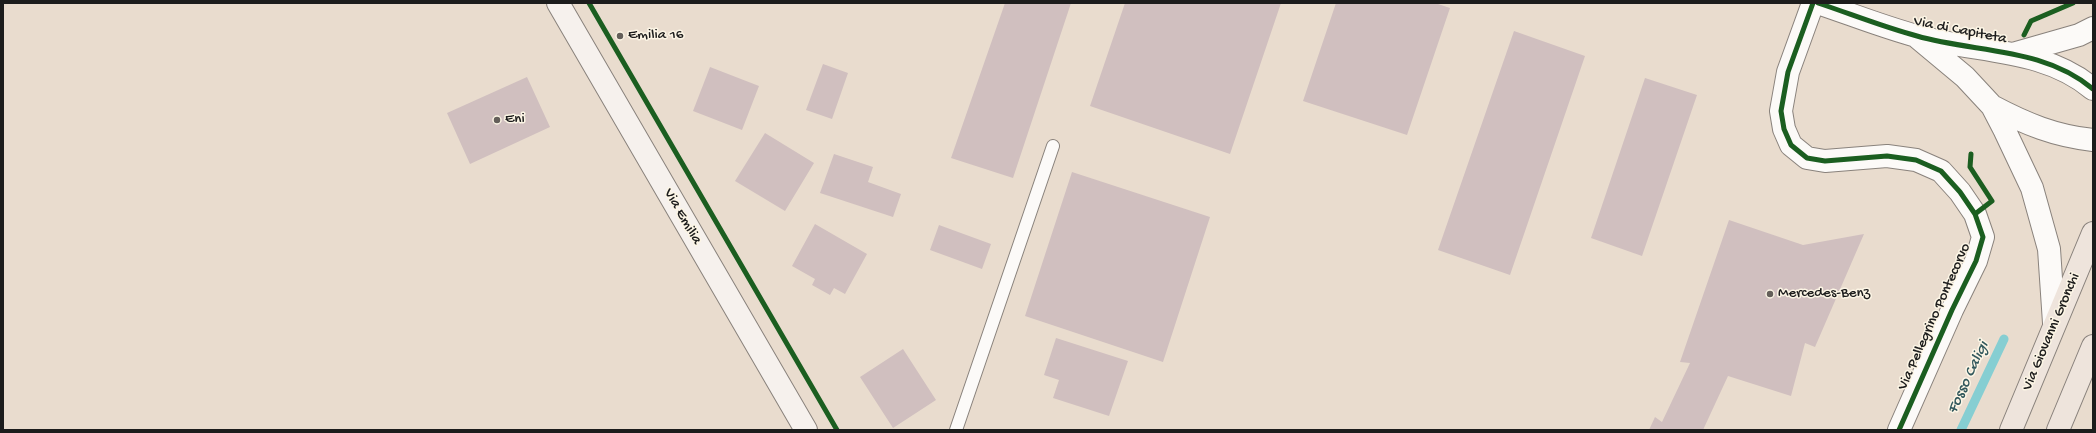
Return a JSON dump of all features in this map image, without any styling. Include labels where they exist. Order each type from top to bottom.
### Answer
[{"type":"main road","name":"Via Emilia","points":[[558,3],[806,430]]},
{"type":"main road","name":"Via Giovanni Gronchi","points":[[2011,430],[2054,323],[2093,233]]},
{"type":"main road","points":[[2058,430],[2093,346]]},
{"type":"street","name":"Via Pellegrino Pontecorvo","points":[[1813,3],[1788,72],[1781,110],[1784,129],[1791,145],[1806,158],[1825,161],[1887,156],[1916,160],[1941,171],[1960,192],[1975,214],[1983,237],[1976,260],[1952,310],[1899,430]]},
{"type":"street","name":"Via di Capiteta","points":[[1818,3],[1917,36],[2016,54],[2041,61],[2072,74],[2093,89]]},
{"type":"street","name":"Via di Capiteta","points":[[2016,54],[2079,35],[2093,28]]},
{"type":"street","name":"Via di Capiteta","points":[[1917,36],[1965,77],[1992,106],[2032,188],[2049,249],[2054,323]]},
{"type":"street","name":"Via di Capiteta","points":[[1992,106],[2047,131],[2063,136],[2093,140]]},
{"type":"lane","points":[[956,430],[1053,146]]},
{"type":"building","points":[[1005,3],[1071,3],[1013,178],[951,158]]},
{"type":"building","points":[[1125,3],[1281,3],[1230,154],[1090,106]]},
{"type":"building","points":[[1336,3],[1435,3],[1450,8],[1407,135],[1303,101]]},
{"type":"building","points":[[1514,31],[1585,56],[1510,275],[1438,250]]},
{"type":"building","points":[[823,64],[848,73],[832,119],[806,110]]},
{"type":"building","points":[[710,67],[759,86],[742,130],[693,111]]},
{"type":"building","points":[[527,77],[550,127],[470,164],[447,113]]},
{"type":"building","points":[[1645,78],[1697,95],[1642,256],[1591,238]]},
{"type":"building","points":[[765,133],[814,163],[785,211],[735,181]]},
{"type":"building","points":[[834,154],[873,167],[868,182],[901,194],[893,217],[820,193]]},
{"type":"building","points":[[1072,172],[1210,217],[1163,362],[1025,316]]},
{"type":"building","name":"Mercedes-Benz","points":[[1729,220],[1803,245],[1864,234],[1815,347],[1805,343],[1791,396],[1728,376],[1703,430],[1649,430],[1655,417],[1662,422],[1690,363],[1680,362]]},
{"type":"building","points":[[815,224],[867,254],[845,294],[834,288],[830,295],[812,285],[815,279],[792,266]]},
{"type":"building","points":[[939,225],[991,244],[982,269],[930,250]]},
{"type":"building","points":[[1056,338],[1128,361],[1109,416],[1053,398],[1059,380],[1044,375]]},
{"type":"building","points":[[903,349],[936,400],[893,428],[860,377]]},
{"type":"waterway","name":"Fosso Caligi","points":[[1961,430],[2004,339]]},
{"type":"cycle path","points":[[589,3],[837,430]]},
{"type":"cycle path","points":[[1813,3],[1788,72],[1781,111],[1784,129],[1791,145],[1807,158],[1825,161],[1887,156],[1916,160],[1941,171],[1960,192],[1975,214],[1983,237],[1976,261],[1952,310],[1899,430]]},
{"type":"cycle path","points":[[1818,3],[1879,25],[1917,36],[2031,58],[2053,65],[2074,75],[2093,89]]},
{"type":"cycle path","points":[[2024,35],[2031,21],[2073,3]]},
{"type":"cycle path","points":[[1971,154],[1970,167],[1992,201],[1975,214]]},
{"type":"place","name":"Emilia 16","points":[[620,36]]},
{"type":"place","name":"Eni","points":[[497,120]]},
{"type":"place","name":"Mercedes-Benz","points":[[1770,294]]}]
